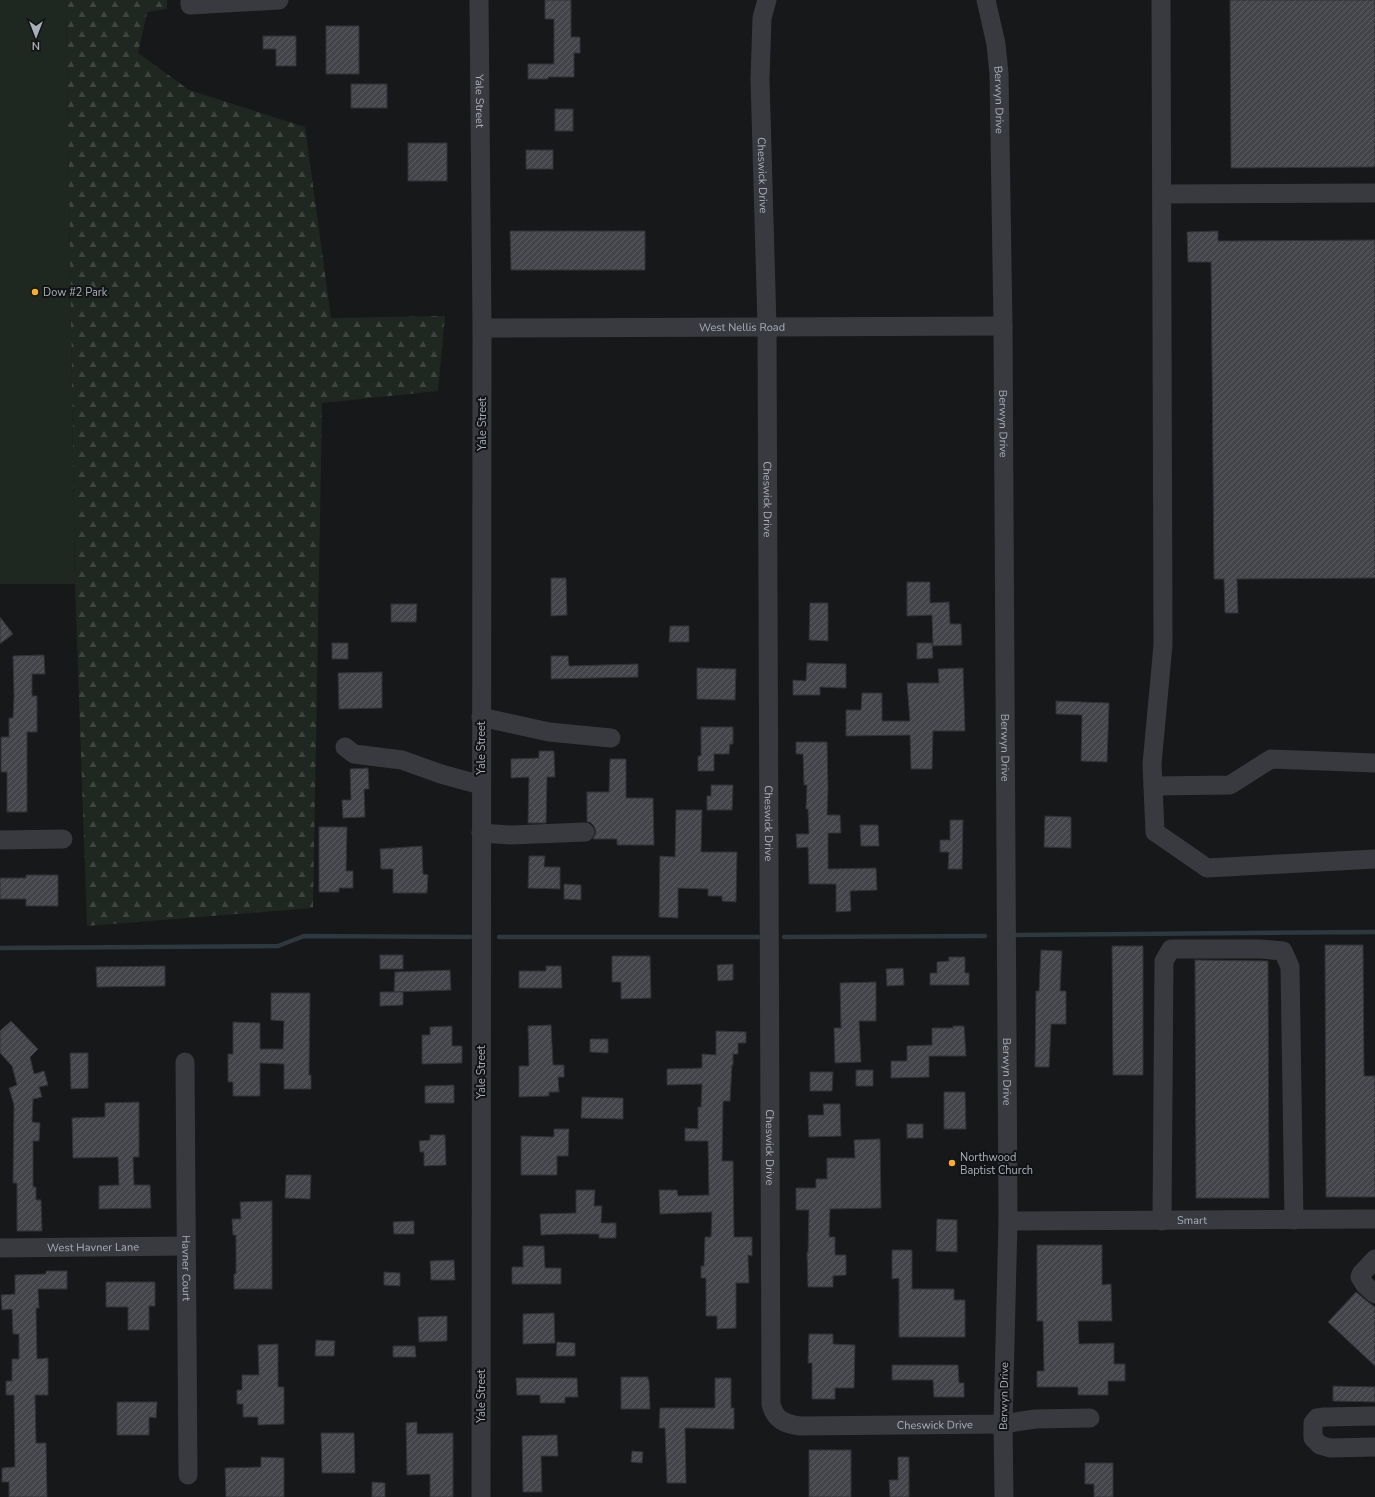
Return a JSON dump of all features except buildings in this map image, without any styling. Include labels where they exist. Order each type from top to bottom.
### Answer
[{"type":"street","points":[[190,2],[279,0]]},
{"type":"street","name":"Yale Street","points":[[480,0],[482,328],[481,1497]]},
{"type":"street","name":"Cheswick Drive","points":[[767,0],[762,18],[760,79],[767,326],[771,1404],[779,1419],[790,1425],[800,1426],[1003,1424],[1036,1419],[1090,1418]]},
{"type":"street","name":"Berwyn Drive","points":[[986,0],[996,44],[999,74],[1003,326],[1008,1221],[1003,1424],[1004,1497]]},
{"type":"street","points":[[1161,0],[1163,645],[1152,764],[1155,832],[1207,868],[1375,859]]},
{"type":"street","points":[[1162,194],[1375,193]]},
{"type":"street","name":"West Nellis Road","points":[[482,328],[1003,326]]},
{"type":"street","points":[[481,717],[550,732],[610,738]]},
{"type":"street","points":[[345,747],[354,754],[402,760],[441,774],[481,785]]},
{"type":"street","points":[[1153,786],[1230,785],[1271,759],[1375,763]]},
{"type":"street","points":[[481,833],[511,835],[585,832]]},
{"type":"street","points":[[0,840],[63,839]]},
{"type":"street","points":[[1162,1221],[1164,962],[1172,949],[1260,949],[1283,951],[1290,967],[1294,1220]]},
{"type":"street","name":"Havner Court","points":[[184,1062],[188,1475]]},
{"type":"street","name":"Smart","points":[[1008,1221],[1375,1219]]},
{"type":"street","name":"West Havner Lane","points":[[0,1248],[186,1246]]},
{"type":"street","points":[[1375,1259],[1360,1277],[1365,1285],[1375,1294]]},
{"type":"street","points":[[1375,1416],[1317,1418],[1313,1423],[1313,1438],[1320,1445],[1330,1448],[1375,1447]]},
{"type":"green space","name":"Dow #2 Park","points":[[0,0],[66,0],[75,584],[0,584]]},
{"type":"green space","points":[[66,0],[167,0],[167,9],[147,12],[138,53],[189,90],[305,127],[331,318],[445,316],[438,391],[322,403],[313,908],[87,926],[75,584]]},
{"type":"waterway","points":[[1012,935],[1375,932]]},
{"type":"waterway","points":[[0,948],[278,946],[304,936],[470,937]]},
{"type":"waterway","points":[[784,937],[985,936]]},
{"type":"waterway","points":[[499,937],[758,937]]},
{"type":"place","name":"Dow #2 Park","points":[[35,292]]},
{"type":"place","name":"Northwood Baptist Church","points":[[952,1163]]}]
